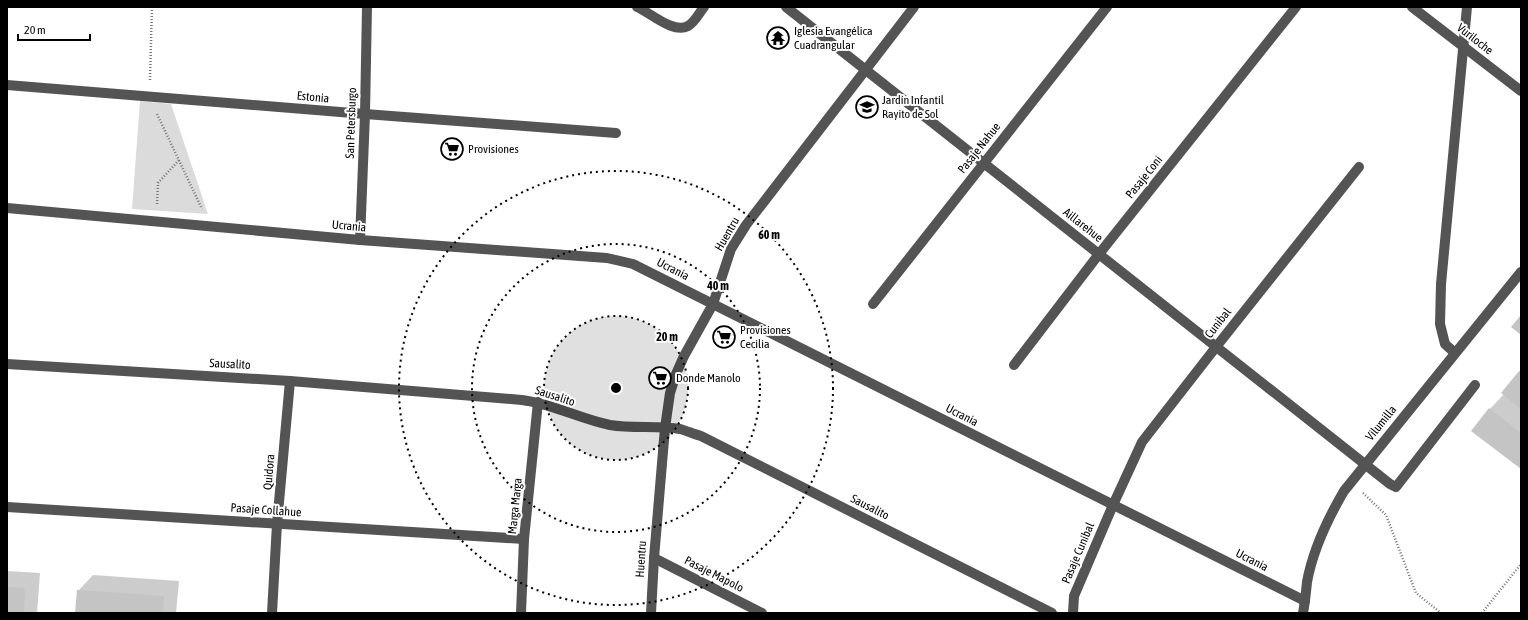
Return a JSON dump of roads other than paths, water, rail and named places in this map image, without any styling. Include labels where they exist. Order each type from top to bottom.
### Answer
[{"type":"street","name":"San Petersburgo","points":[[360,240],[365,114],[367,7]]},
{"type":"street","points":[[637,7],[674,28],[688,26],[693,22],[704,7]]},
{"type":"street","name":"Aillarehue","points":[[786,7],[1390,484],[1396,487],[1475,385]]},
{"type":"street","name":"Huentru","points":[[651,613],[665,428],[669,399],[676,374],[684,356],[713,304],[726,260],[736,239],[914,7]]},
{"type":"street","name":"Pasaje Nahue","points":[[873,304],[1106,7]]},
{"type":"street","name":"Pasaje Coni","points":[[1014,365],[1099,254],[1296,7]]},
{"type":"street","name":"Vuriloche","points":[[1412,7],[1521,91]]},
{"type":"street","points":[[1455,353],[1445,344],[1440,324],[1441,284],[1467,7]]},
{"type":"street","name":"Estonia","points":[[7,85],[616,133]]},
{"type":"street","name":"Cunibal","points":[[1113,505],[1142,442],[1359,167]]},
{"type":"street","name":"Ucrania","points":[[7,208],[360,240],[607,258],[633,264],[1305,601]]},
{"type":"street","name":"Vilumilla","points":[[1303,613],[1307,582],[1320,535],[1331,512],[1350,482],[1521,272]]},
{"type":"street","name":"Sausalito","points":[[7,364],[290,381],[511,398],[538,402],[572,415],[610,425],[681,429],[701,436],[1052,613]]},
{"type":"street","name":"Quidora","points":[[272,613],[277,524],[290,381]]},
{"type":"street","name":"Marga Marga","points":[[521,613],[524,539],[538,402]]},
{"type":"street","name":"Pasaje Cunibal","points":[[1073,613],[1074,596],[1113,505]]},
{"type":"street","name":"Pasaje Collahue","points":[[7,507],[524,539]]},
{"type":"street","name":"Pasaje Mapolo","points":[[654,558],[762,613]]},
{"type":"place","name":"Iglesia Evangélica Cuadrangular","points":[[778,38]]},
{"type":"place","name":"Jardín Infantil Rayito de Sol","points":[[867,107]]},
{"type":"place","name":"Provisiones","points":[[452,149]]},
{"type":"place","name":"Provisiones Cecilia","points":[[724,337]]},
{"type":"place","name":"Donde Manolo","points":[[660,378]]}]
